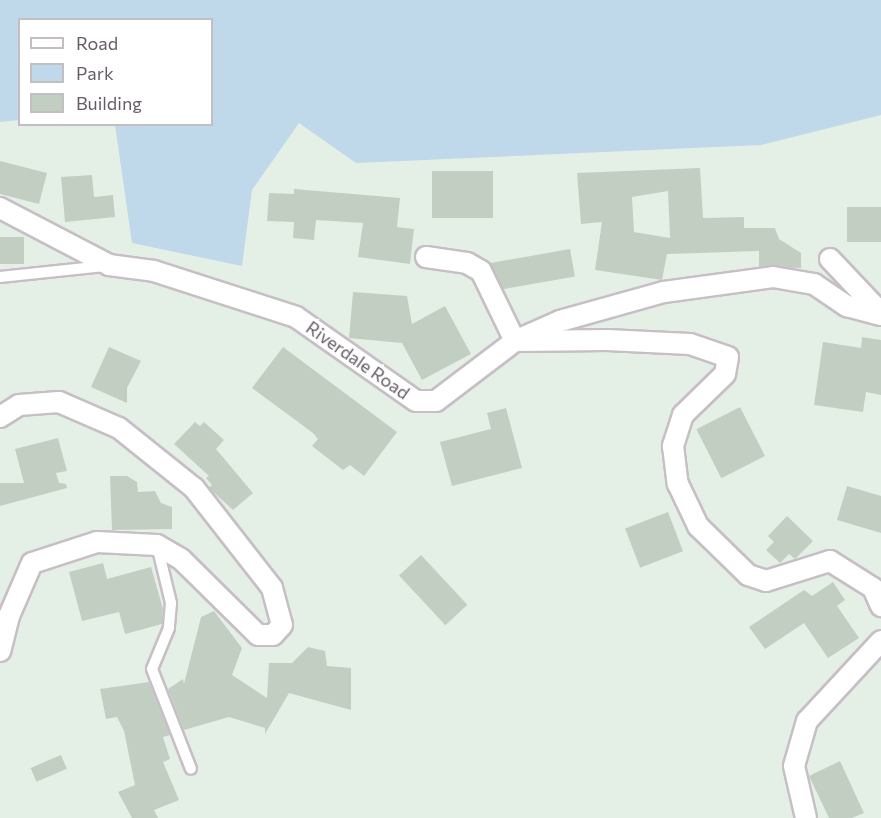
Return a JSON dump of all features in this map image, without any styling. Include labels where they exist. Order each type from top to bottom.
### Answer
[{"type":"street","name":"Riverdale Road","points":[[0,208],[109,265],[154,271],[296,317],[416,400],[436,401],[514,341],[560,321],[663,292],[773,277],[814,284],[847,306],[881,314]]},
{"type":"street","points":[[426,257],[467,262],[481,271],[514,341],[607,340],[690,344],[728,357],[725,374],[683,416],[673,446],[678,484],[698,526],[748,575],[766,580],[830,561],[873,588],[881,606]]},
{"type":"street","points":[[830,259],[881,314]]},
{"type":"street","points":[[0,417],[19,405],[59,402],[119,428],[194,488],[272,588],[282,625],[273,635],[258,635],[181,559],[157,545],[97,542],[32,563],[4,616],[0,651]]},
{"type":"street","points":[[806,818],[794,766],[807,721],[881,640]]},
{"type":"lane","points":[[0,278],[109,265]]},
{"type":"lane","points":[[157,545],[171,603],[169,628],[152,669],[191,769]]},
{"type":"green space","points":[[0,0],[881,0],[881,115],[761,145],[356,163],[299,123],[252,190],[242,266],[132,243],[115,126],[213,126],[213,18],[18,18],[18,120],[0,122]]},
{"type":"building","points":[[0,161],[47,173],[39,204],[0,194]]},
{"type":"building","points":[[700,168],[703,218],[744,217],[744,228],[775,228],[779,239],[801,253],[801,268],[759,267],[759,251],[667,254],[662,280],[595,270],[602,222],[581,224],[577,173]],"holes":[[[668,191],[670,238],[634,232],[632,197]]]},
{"type":"building","points":[[432,171],[493,171],[493,218],[432,218]]},
{"type":"building","points":[[92,175],[94,197],[113,195],[115,217],[65,222],[61,177]]},
{"type":"building","points":[[294,189],[400,198],[397,227],[414,229],[410,264],[358,257],[363,223],[316,220],[314,240],[293,238],[294,222],[267,221],[269,193],[294,194]]},
{"type":"building","points":[[847,207],[881,207],[881,242],[847,242]]},
{"type":"building","points":[[0,237],[24,237],[24,264],[0,264]]},
{"type":"building","points":[[570,249],[575,277],[495,291],[490,263]]},
{"type":"building","points":[[353,292],[407,296],[412,324],[445,306],[471,354],[422,380],[402,343],[349,338]]},
{"type":"building","points":[[862,337],[881,340],[881,395],[866,392],[863,412],[814,405],[823,342],[861,348]]},
{"type":"building","points":[[109,347],[141,361],[127,388],[127,403],[91,387]]},
{"type":"building","points":[[283,347],[397,432],[364,476],[350,465],[343,470],[312,446],[318,439],[313,433],[252,388]]},
{"type":"building","points":[[740,407],[765,456],[721,478],[696,429]]},
{"type":"building","points":[[506,408],[522,468],[452,486],[440,442],[491,429],[487,413]]},
{"type":"building","points":[[195,422],[200,426],[204,422],[224,440],[216,449],[253,493],[233,510],[209,488],[212,485],[206,478],[209,476],[174,444]]},
{"type":"building","points":[[58,438],[67,471],[56,473],[59,483],[66,484],[67,488],[0,506],[0,483],[24,483],[15,449]]},
{"type":"building","points":[[110,476],[127,476],[137,482],[138,492],[155,491],[161,503],[172,507],[172,529],[112,530]]},
{"type":"building","points":[[847,486],[881,496],[881,533],[837,520]]},
{"type":"building","points":[[668,512],[683,551],[640,568],[625,528]]},
{"type":"building","points":[[787,516],[813,541],[795,559],[789,554],[780,563],[766,550],[774,542],[768,536]]},
{"type":"building","points":[[421,555],[467,605],[445,625],[399,575]]},
{"type":"building","points":[[103,563],[107,579],[151,567],[163,609],[162,624],[125,634],[119,612],[82,621],[69,572]]},
{"type":"building","points":[[833,582],[845,600],[837,606],[859,638],[828,658],[804,623],[765,649],[749,627],[804,590],[812,596]]},
{"type":"building","points":[[214,611],[242,648],[232,675],[267,698],[269,663],[292,663],[308,647],[325,651],[327,666],[351,668],[351,710],[289,693],[265,734],[265,728],[229,717],[184,730],[168,689],[183,679],[184,684],[201,617]]},
{"type":"building","points":[[149,682],[170,735],[163,737],[170,759],[163,762],[179,800],[154,810],[158,818],[132,818],[118,792],[135,785],[124,731],[117,717],[106,719],[100,689]]},
{"type":"building","points":[[61,755],[67,769],[36,782],[31,768]]},
{"type":"building","points":[[840,761],[864,813],[852,818],[829,818],[809,776]]}]
